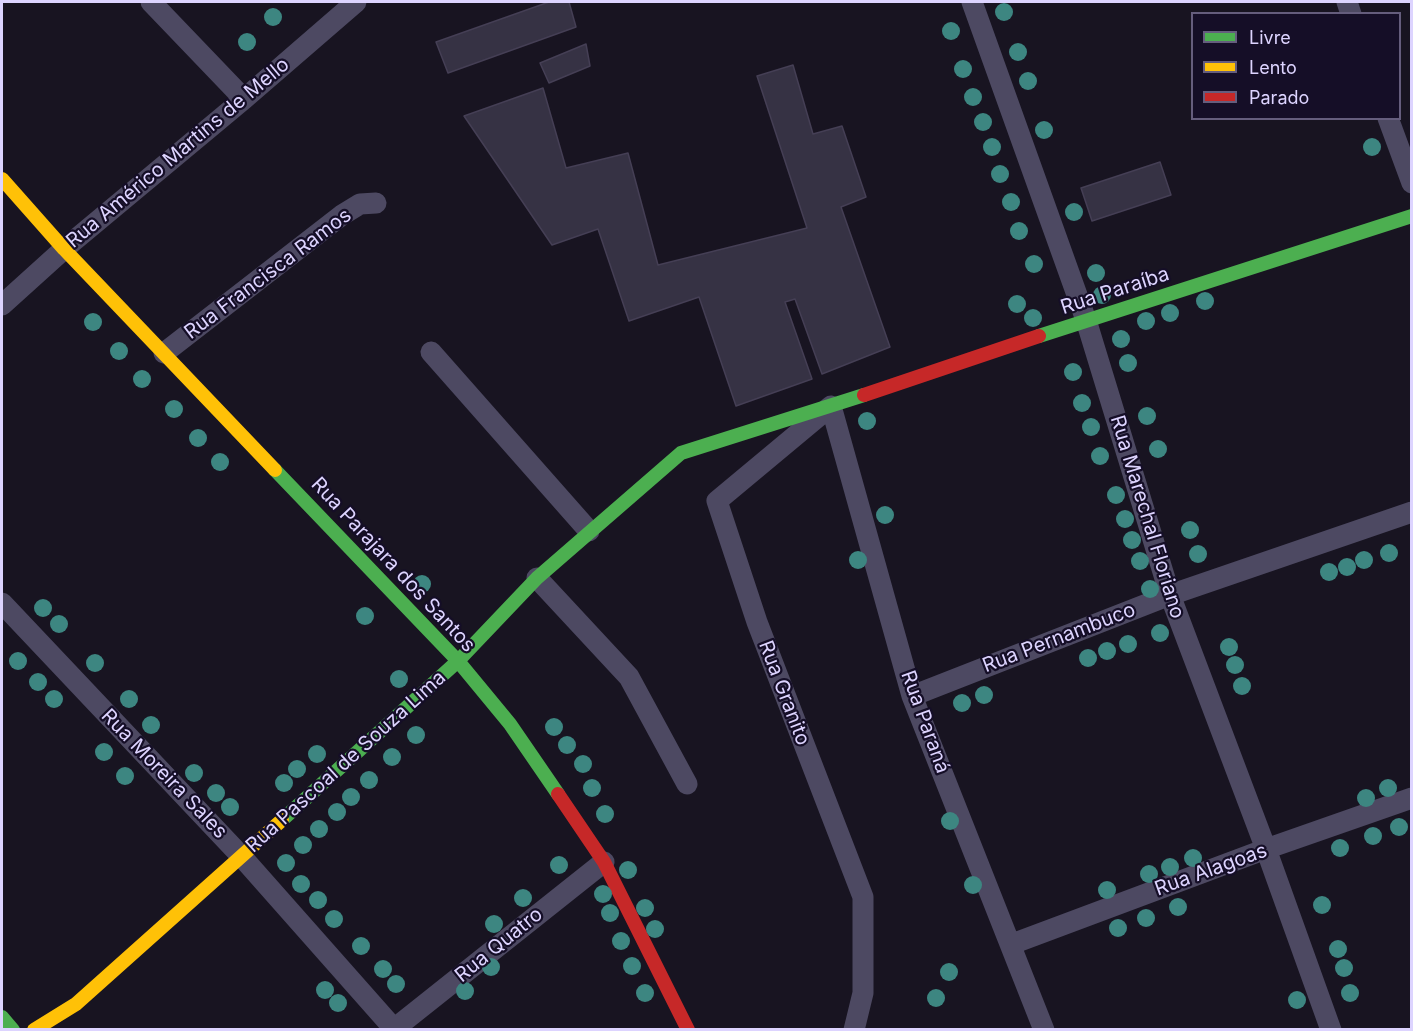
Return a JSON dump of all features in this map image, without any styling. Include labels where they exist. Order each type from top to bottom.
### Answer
[{"type":"street","points":[[151,2],[244,99]]},
{"type":"street","name":"Rua Américo Martins de Mello","points":[[2,305],[64,249],[356,2]]},
{"type":"street","name":"Rua Marechal Floriano","points":[[972,2],[1086,320],[1170,595],[1331,1029]]},
{"type":"street","points":[[1389,120],[1412,183]]},
{"type":"street","name":"Rua Parajara dos Santos","points":[[2,179],[64,249],[458,661],[510,724],[604,861],[688,1029]]},
{"type":"street","name":"Rua Francisca Ramos","points":[[164,353],[342,215],[360,204],[376,203]]},
{"type":"street","name":"Rua Paraíba","points":[[831,406],[1086,320],[1412,216]]},
{"type":"street","points":[[431,352],[589,531]]},
{"type":"street","name":"Rua Pascoal de Souza Lima","points":[[34,1029],[76,1004],[242,857],[458,661],[537,578],[681,453],[831,406]]},
{"type":"street","name":"Rua Paraná","points":[[831,406],[912,696],[1044,1029]]},
{"type":"street","name":"Rua Granito","points":[[831,406],[717,501],[757,622],[863,897],[863,993],[854,1029]]},
{"type":"street","name":"Rua Pernambuco","points":[[912,696],[1170,595],[1412,513]]},
{"type":"street","points":[[537,578],[629,677],[687,784]]},
{"type":"street","name":"Rua Moreira Sales","points":[[2,603],[242,857],[394,1029]]},
{"type":"street","name":"Rua Alagoas","points":[[1012,944],[1266,849],[1412,798]]},
{"type":"street","name":"Rua Quatro","points":[[394,1029],[604,861]]},
{"type":"street","name":"Rua Pascoal de Souza Lima","points":[[61,1029],[76,1004]]},
{"type":"street","points":[[2,1017],[13,1029]]},
{"type":"building","points":[[549,2],[569,2],[576,27],[448,73],[436,42]]},
{"type":"building","points":[[586,44],[590,66],[549,83],[540,63]]},
{"type":"building","points":[[793,65],[813,134],[842,126],[866,197],[841,207],[890,347],[822,374],[795,299],[785,302],[812,379],[736,406],[699,297],[629,321],[598,229],[552,245],[464,116],[543,88],[566,168],[628,153],[658,265],[807,228],[757,76]]},
{"type":"building","points":[[1160,162],[1171,195],[1092,221],[1081,188]]},
{"type":"traffic: fast","points":[[1039,336],[1412,216]]},
{"type":"traffic: fast","points":[[282,820],[458,661],[537,578],[681,453],[864,395]]},
{"type":"traffic: fast","points":[[275,470],[458,661],[510,724],[558,794]]},
{"type":"traffic: fast","points":[[2,1017],[13,1030]]},
{"type":"traffic: slow","points":[[2,179],[64,249],[275,470]]},
{"type":"traffic: slow","points":[[34,1030],[76,1004],[282,820]]},
{"type":"traffic: jam","points":[[864,395],[1039,336]]},
{"type":"traffic: jam","points":[[558,794],[604,862],[688,1030]]}]
